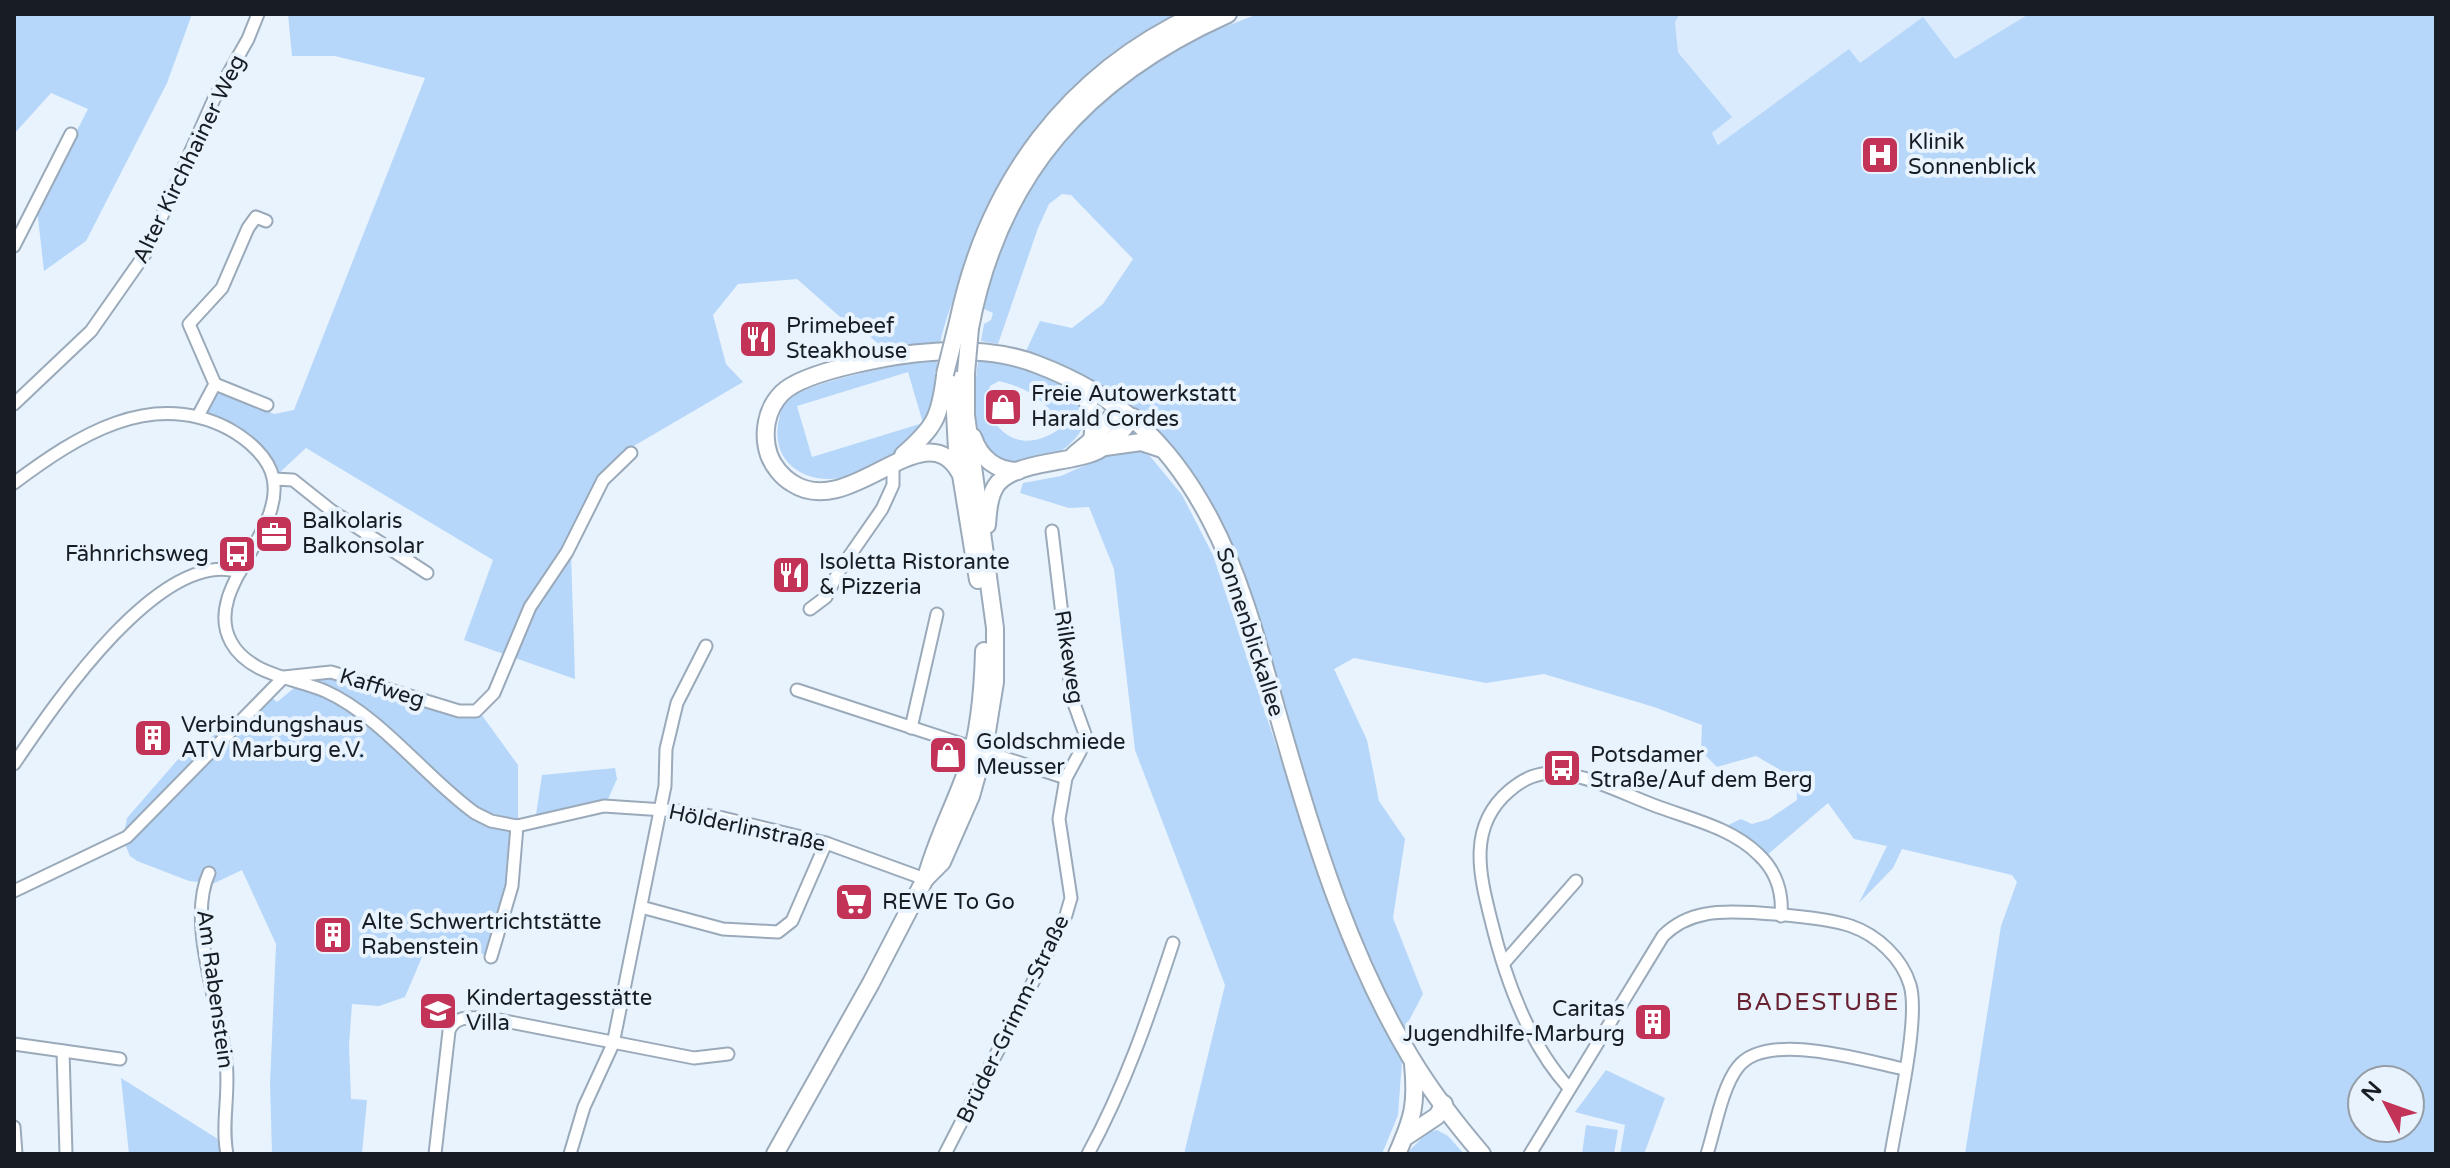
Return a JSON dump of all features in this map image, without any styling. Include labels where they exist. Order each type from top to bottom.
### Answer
[{"type":"main road","points":[[979,748],[983,619],[954,423],[955,374],[974,261],[993,214],[1017,170],[1044,131],[1073,99],[1124,55],[1197,14]]},
{"type":"main road","points":[[964,325],[990,252],[1020,190],[1043,155],[1090,101],[1121,74],[1184,34],[1228,14]]},
{"type":"main road","name":"Sonnenblickallee","points":[[893,464],[842,490],[824,492],[800,488],[784,477],[771,462],[765,432],[769,414],[782,393],[806,378],[933,352],[975,353],[1020,359],[1074,380],[1126,412],[1163,449],[1197,495],[1229,559],[1296,777],[1352,940],[1413,1063],[1482,1154]]},
{"type":"main road","points":[[955,374],[976,446],[982,455],[1002,469],[1020,471]]},
{"type":"main road","points":[[893,464],[932,428],[955,374]]},
{"type":"main road","points":[[1074,380],[1093,411],[1098,443]]},
{"type":"main road","points":[[984,545],[994,490],[1006,477],[1092,453],[1126,412]]},
{"type":"main road","points":[[775,1154],[925,879],[942,862],[971,796],[995,682],[995,641],[991,589],[966,415]]},
{"type":"main road","points":[[1098,443],[1141,442],[1163,449]]},
{"type":"main road","points":[[893,464],[930,451],[947,456],[960,473]]},
{"type":"main road","points":[[1397,1154],[1413,1116],[1416,1092],[1413,1063]]},
{"type":"main road","points":[[1413,1116],[1422,1108],[1444,1104]]},
{"type":"main road","points":[[1407,1136],[1437,1116],[1444,1104]]},
{"type":"street","name":"Alter Kirchhainer Weg","points":[[14,404],[91,331],[145,254],[214,99],[248,39],[258,14]]},
{"type":"street","points":[[14,246],[71,134]]},
{"type":"street","points":[[266,221],[256,217],[222,288],[189,324],[215,384],[267,405]]},
{"type":"street","points":[[198,416],[215,384]]},
{"type":"street","points":[[14,483],[87,434],[147,415],[198,416],[243,437],[260,455],[274,479],[265,521],[225,610],[229,640],[249,662],[325,691],[358,712],[475,813],[491,821],[517,826],[512,886],[491,957]]},
{"type":"street","name":"Kaffweg","points":[[284,677],[331,672],[459,711],[482,708],[494,693],[530,607],[567,552],[603,480],[631,453]]},
{"type":"street","points":[[810,609],[826,597],[839,571],[882,509],[893,485],[893,464]]},
{"type":"street","points":[[274,479],[293,480],[332,511],[427,573]]},
{"type":"street","name":"Rilkeweg","points":[[1052,531],[1072,698],[1085,734],[1080,752],[1066,778]]},
{"type":"street","points":[[14,764],[93,655],[130,618],[192,574],[212,568],[240,572]]},
{"type":"street","points":[[911,728],[937,614]]},
{"type":"street","points":[[570,1154],[584,1107],[613,1044],[665,786],[666,749],[677,703],[706,646]]},
{"type":"street","points":[[14,891],[127,837],[284,677]]},
{"type":"street","points":[[797,690],[1066,778]]},
{"type":"street","points":[[1569,1088],[1552,1070],[1527,1023],[1504,963],[1482,886],[1479,842],[1488,816],[1497,802],[1519,782],[1541,773],[1574,776],[1736,837],[1769,867],[1779,886],[1781,916]]},
{"type":"street","name":"Brüder-Grimm-Straße","points":[[945,1154],[1069,906],[1070,881],[1059,819],[1066,778]]},
{"type":"street","name":"Hölderlinstraße","points":[[517,826],[595,807],[660,809],[723,818],[826,843],[925,879]]},
{"type":"street","points":[[641,907],[723,929],[778,932],[792,921],[826,843]]},
{"type":"street","name":"Am Rabenstein","points":[[209,873],[201,910],[210,979],[227,1064],[224,1140],[227,1154]]},
{"type":"street","points":[[1504,963],[1576,881]]},
{"type":"street","points":[[1530,1154],[1663,936],[1672,928],[1705,914],[1723,911],[1816,919],[1850,926],[1876,939],[1897,959],[1910,985],[1912,1001],[1891,1154]]},
{"type":"street","points":[[1088,1154],[1114,1107],[1173,943]]},
{"type":"street","points":[[435,1154],[449,1031],[459,1019],[489,1018],[694,1058],[728,1054]]},
{"type":"street","points":[[14,1044],[120,1059]]},
{"type":"street","points":[[1707,1154],[1731,1078],[1749,1057],[1774,1050],[1798,1050],[1904,1069]]},
{"type":"street","points":[[63,1051],[66,1154]]},
{"type":"street","points":[[14,1127],[16,1154]]},
{"type":"shaded area","points":[[14,14],[192,14],[167,83],[86,241],[44,271],[37,209],[88,109],[51,93],[14,134]]},
{"type":"shaded area","points":[[288,14],[1176,14],[1101,62],[1069,91],[1017,156],[978,233],[940,344],[886,350],[863,331],[856,331],[797,279],[738,284],[713,315],[726,364],[743,382],[627,450],[598,478],[563,548],[571,553],[575,679],[464,640],[493,560],[306,448],[278,474],[257,443],[228,422],[205,412],[218,390],[274,414],[294,410],[425,78],[335,56],[292,56]]},
{"type":"shaded area","points":[[1258,14],[1680,14],[1675,22],[1678,52],[1732,117],[1712,133],[1718,145],[1849,49],[1860,63],[1923,17],[1955,59],[2029,14],[2436,14],[2436,1154],[1965,1154],[2001,926],[2017,882],[2012,875],[1902,849],[1893,868],[1859,903],[1887,846],[1854,839],[1828,803],[1766,856],[1724,827],[1741,819],[1752,824],[1769,819],[1797,800],[1796,779],[1756,756],[1717,767],[1701,751],[1702,725],[1544,674],[1486,683],[1354,658],[1334,669],[1367,740],[1379,801],[1405,839],[1393,918],[1423,994],[1403,1032],[1343,896],[1308,794],[1241,567],[1217,516],[1150,425],[1094,382],[1026,351],[1040,321],[1072,328],[1103,304],[1133,259],[1071,195],[1062,194],[1049,204],[1038,228],[998,344],[981,341],[984,324],[991,320],[993,313],[984,309],[1002,242],[1032,182],[1086,117],[1152,64],[1194,40]]},
{"type":"shaded area","points":[[1680,14],[2034,14],[2051,42],[1730,165],[1712,133],[1732,117],[1678,51],[1675,22]]},
{"type":"shaded area","points":[[979,358],[1034,370],[1072,389],[1080,398],[1085,417],[1078,436],[1061,451],[1038,461],[1015,463],[994,455],[979,433],[975,395]],"holes":[[[999,381],[1032,394],[1044,404],[1059,419],[1058,430],[1046,437],[1024,441],[1005,433],[990,415],[985,402],[990,386]]]},
{"type":"shaded area","points":[[937,360],[938,390],[934,408],[920,430],[891,455],[864,470],[827,479],[796,470],[783,455],[777,436],[781,409],[796,394],[857,374]],"holes":[[[908,372],[923,423],[812,457],[797,406]]]},
{"type":"shaded area","points":[[1136,448],[1150,456],[1182,495],[1213,555],[1331,911],[1359,980],[1402,1061],[1398,1115],[1382,1154],[1184,1154],[1225,985],[1135,750],[1114,569],[1089,507],[1069,508],[1020,493],[1023,483],[1061,476],[1108,455]]},
{"type":"shaded area","points":[[310,675],[347,678],[459,714],[481,714],[518,765],[518,824],[509,885],[488,955],[428,943],[405,997],[379,1006],[352,1004],[349,1045],[351,1099],[367,1100],[362,1154],[272,1154],[270,1084],[276,944],[242,870],[206,887],[206,883],[189,881],[137,861],[130,856],[123,839],[127,818],[180,757],[272,698],[277,702]]},
{"type":"shaded area","points":[[615,768],[617,779],[608,799],[536,815],[542,775]]},
{"type":"shaded area","points":[[1606,1070],[1665,1098],[1644,1154],[1620,1154],[1625,1125],[1575,1112]]},
{"type":"shaded area","points":[[121,1078],[221,1141],[224,1154],[129,1154]]},
{"type":"shaded area","points":[[1586,1125],[1618,1130],[1614,1154],[1582,1154]]},
{"type":"shaded area","points":[[1437,1130],[1448,1136],[1464,1154],[1406,1154],[1428,1132]]},
{"type":"place","name":"Klinik Sonnenblick","points":[[1880,155]]},
{"type":"place","name":"Primebeef Steakhouse","points":[[758,339]]},
{"type":"place","name":"Freie Autowerkstatt Harald Cordes","points":[[1003,407]]},
{"type":"place","name":"Balkolaris Balkonsolar","points":[[274,534]]},
{"type":"place","name":"Fähnrichsweg","points":[[237,554]]},
{"type":"place","name":"Isoletta Ristorante & Pizzeria","points":[[791,575]]},
{"type":"place","name":"Verbindungshaus ATV Marburg e.V.","points":[[153,738]]},
{"type":"place","name":"Goldschmiede Meusser","points":[[948,755]]},
{"type":"place","name":"Potsdamer Straße/Auf dem Berg","points":[[1562,768]]},
{"type":"place","name":"REWE To Go","points":[[854,902]]},
{"type":"place","name":"Alte Schwertrichtstätte Rabenstein","points":[[333,935]]},
{"type":"place","name":"Kindertagesstätte Villa","points":[[438,1011]]},
{"type":"place","name":"Caritas Jugendhilfe-Marburg","points":[[1653,1022]]},
{"type":"district","name":"BADESTUBE","points":[[1818,1002]]}]
